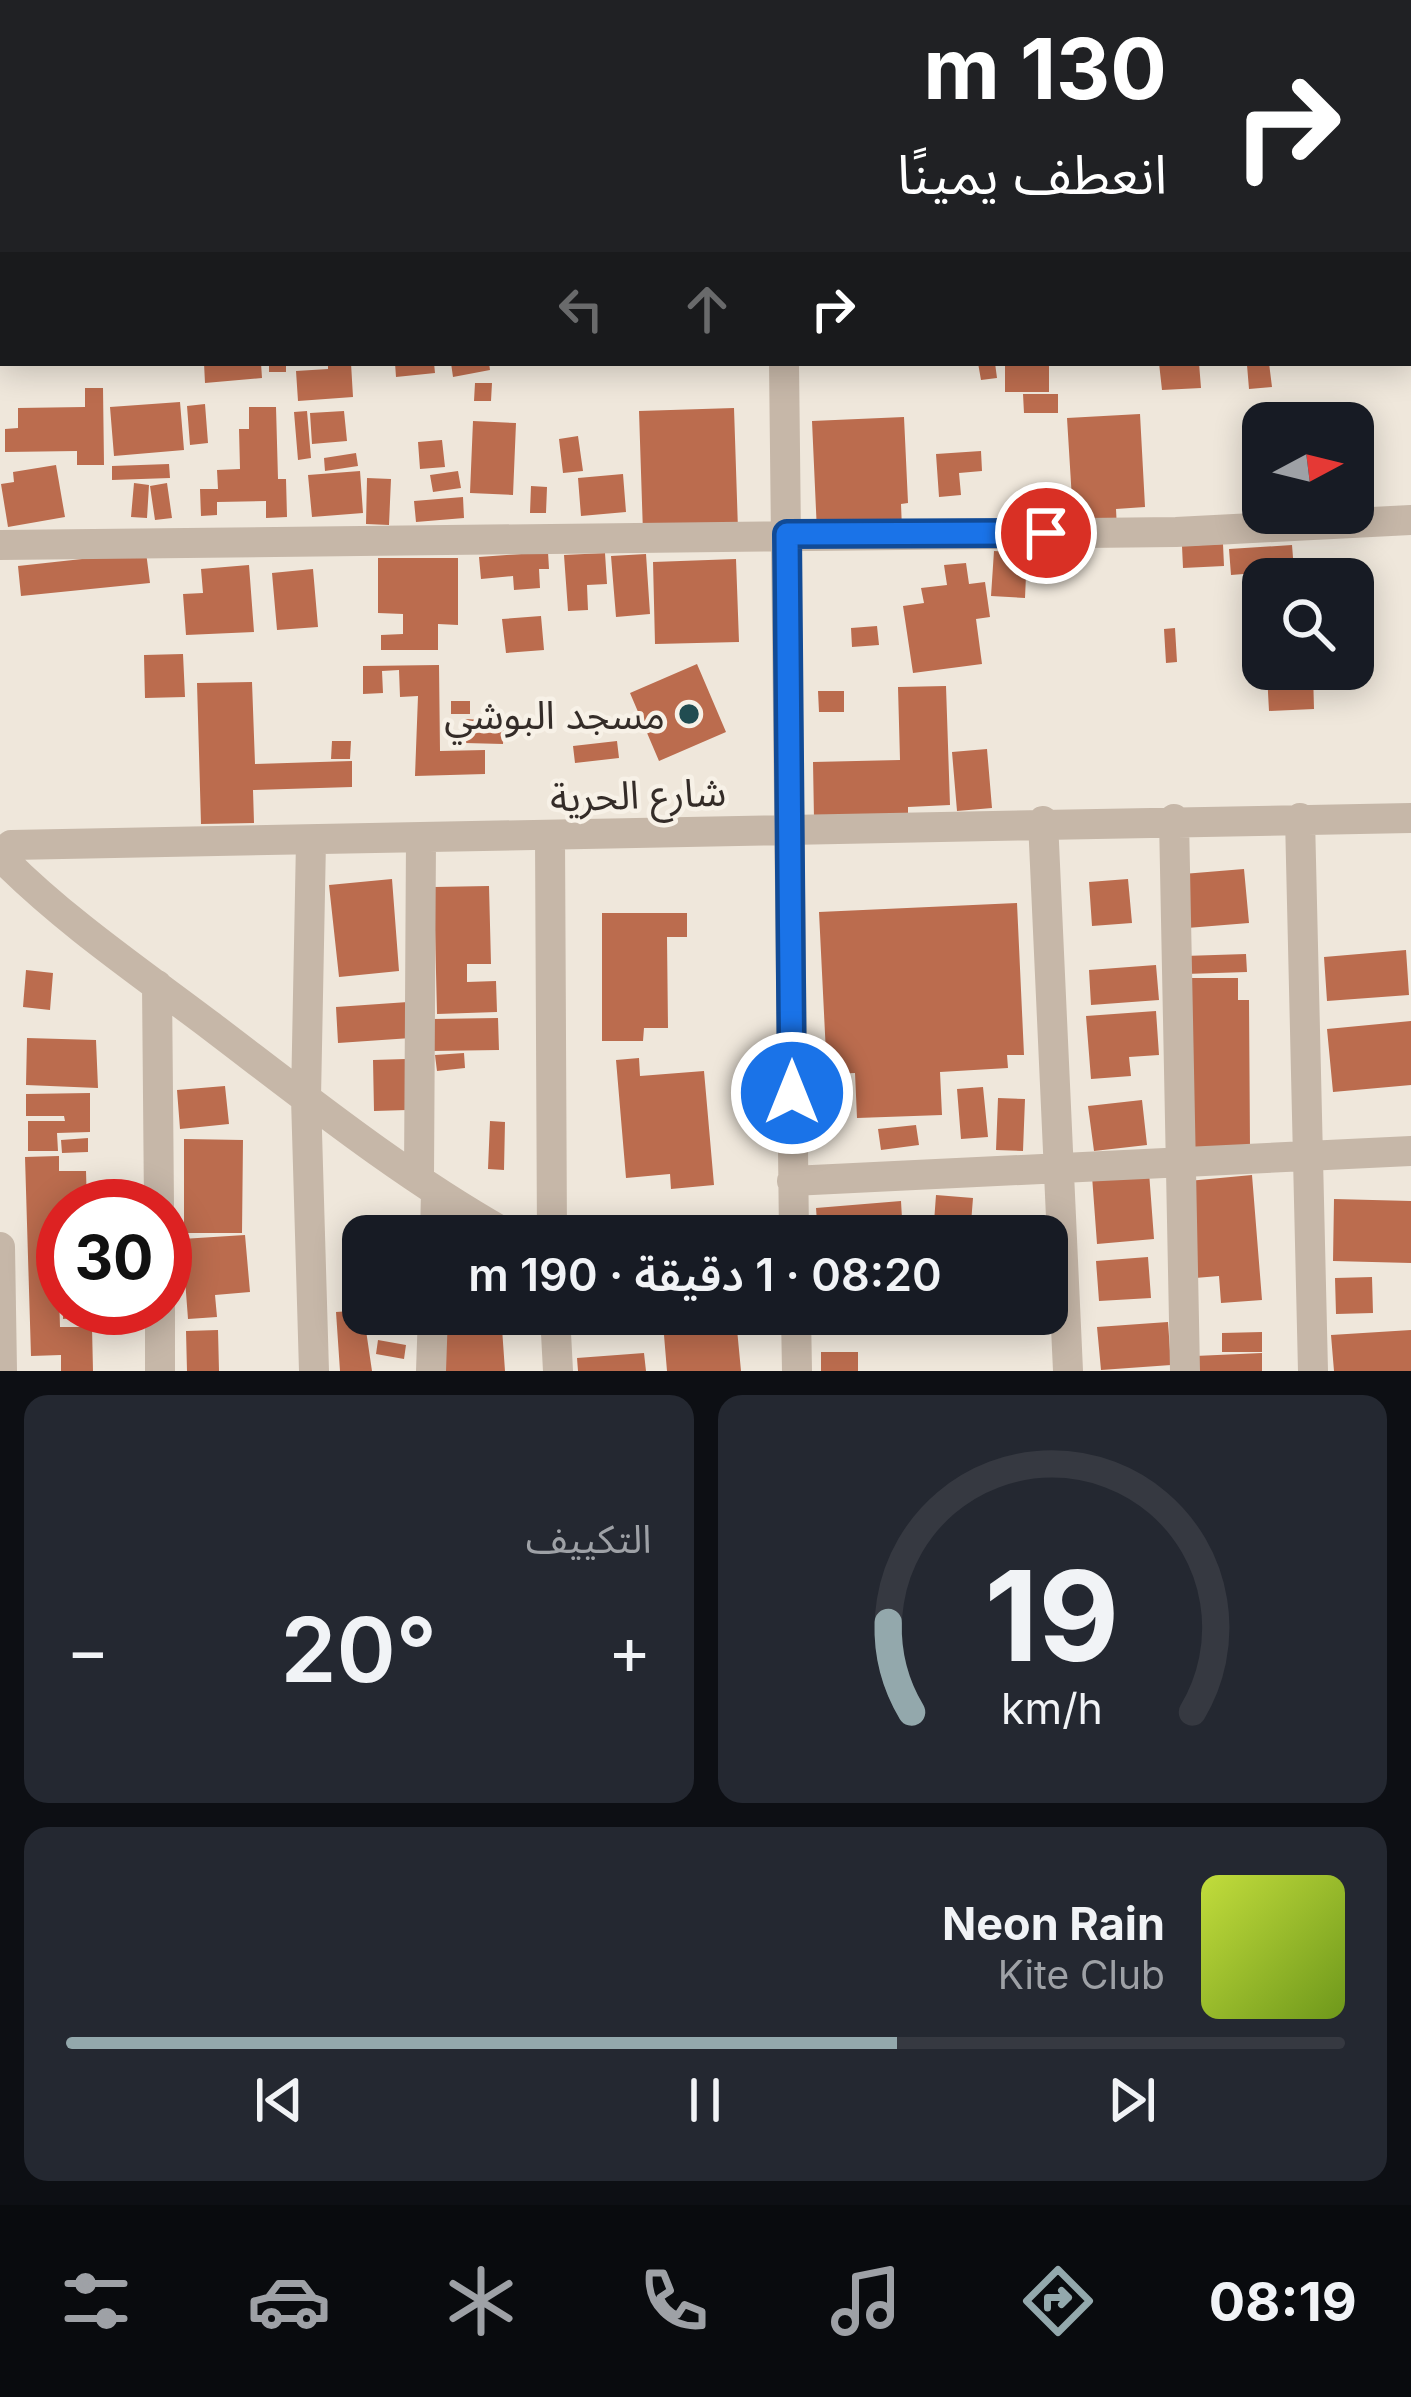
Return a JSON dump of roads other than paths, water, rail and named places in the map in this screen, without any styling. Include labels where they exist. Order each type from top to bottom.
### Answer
[{"type":"street","points":[[784,366],[793,1215]]},
{"type":"street","points":[[0,545],[611,542],[787,534],[1176,532],[1411,520]]},
{"type":"street","points":[[1300,818],[1312,1371]]},
{"type":"street","name":"شارع الحرية","points":[[4,849],[1043,821],[1411,818]]},
{"type":"street","points":[[1174,819],[1185,1371]]},
{"type":"street","points":[[1043,821],[1068,1371]]},
{"type":"street","points":[[550,837],[552,1215]]},
{"type":"street","points":[[421,839],[427,1184],[432,1215]]},
{"type":"street","points":[[311,841],[306,1098],[314,1371]]},
{"type":"street","points":[[4,849],[157,985],[306,1098],[476,1215]]},
{"type":"street","points":[[157,985],[159,1179]]},
{"type":"street","points":[[792,1181],[1411,1150]]},
{"type":"street","points":[[0,1247],[2,1371]]},
{"type":"street","points":[[160,1335],[160,1371]]},
{"type":"street","points":[[431,1371],[432,1335]]},
{"type":"street","points":[[556,1335],[558,1371]]},
{"type":"street","points":[[796,1335],[797,1371]]},
{"type":"place","name":"مسجد البوشي","points":[[689,714]]}]
